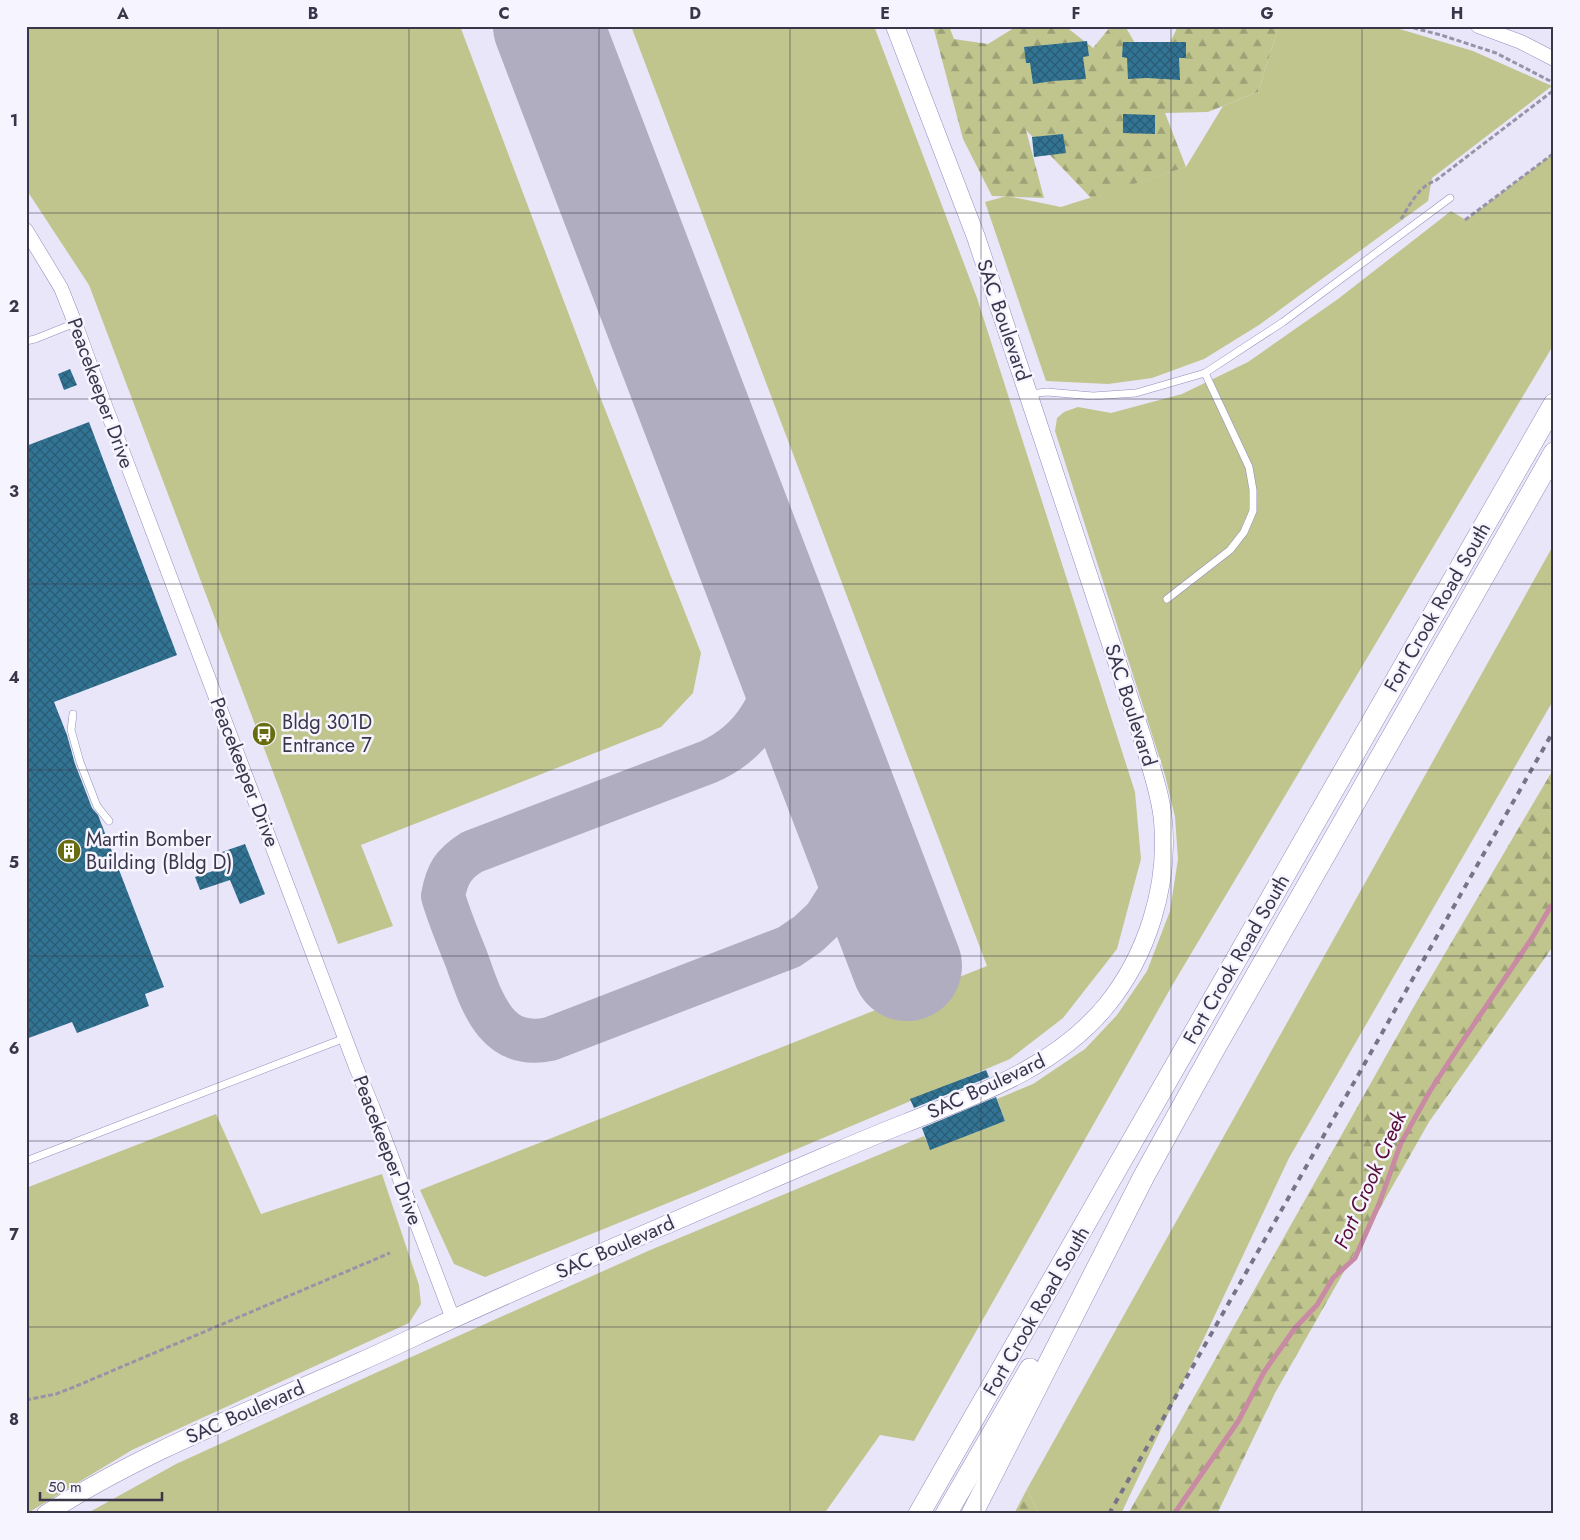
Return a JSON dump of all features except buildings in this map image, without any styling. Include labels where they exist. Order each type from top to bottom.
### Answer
[{"type":"main road","name":"Fort Crook Road South","points":[[919,1514],[1554,404]]},
{"type":"main road","name":"Fort Crook Road South","points":[[972,1514],[1144,1176],[1554,453]]},
{"type":"main road","points":[[946,1514],[1144,1176]]},
{"type":"street","name":"SAC Boulevard","points":[[46,1514],[68,1500],[163,1449],[269,1401],[663,1226],[1028,1070],[1056,1052],[1081,1032],[1107,1004],[1128,974],[1148,931],[1158,898],[1163,857],[1163,821],[1157,787],[976,237],[895,26]]},
{"type":"street","points":[[1478,26],[1521,42],[1554,59]]},
{"type":"street","name":"Peacekeeper Drive","points":[[26,230],[61,288],[75,323],[453,1318]]},
{"type":"lane","points":[[1029,394],[1047,392],[1093,396],[1136,393],[1205,374],[1283,322],[1450,198]]},
{"type":"lane","points":[[26,341],[75,323]]},
{"type":"lane","points":[[1167,599],[1230,550],[1244,532],[1253,511],[1253,490],[1249,467],[1205,374]]},
{"type":"lane","points":[[73,714],[71,730],[80,762],[98,806],[109,821]]},
{"type":"lane","points":[[26,1161],[346,1038]]},
{"type":"path","points":[[1406,26],[1496,53],[1554,82]]},
{"type":"path","points":[[1398,224],[1414,199],[1429,183],[1435,181],[1554,90]]},
{"type":"path","points":[[1465,220],[1554,153]]},
{"type":"path","points":[[26,1400],[56,1394],[74,1387],[390,1253]]},
{"type":"green space","points":[[26,26],[460,26],[597,389],[701,653],[693,693],[661,727],[361,845],[393,926],[338,944],[89,285],[26,189]]},
{"type":"green space","points":[[631,26],[874,26],[977,298],[1135,792],[1141,859],[1117,949],[1063,1018],[1010,1059],[695,1192],[485,1277],[454,1264],[420,1190],[987,966]]},
{"type":"green space","points":[[933,26],[949,26],[954,39],[988,44],[1017,26],[1065,26],[1093,48],[1111,26],[1125,26],[1154,76],[1178,26],[1279,26],[1258,92],[1208,112],[1165,113],[1186,167],[1091,198],[1026,130],[1044,198],[992,196],[963,139]]},
{"type":"green space","points":[[1279,26],[1393,27],[1473,51],[1552,86],[1432,178],[1428,201],[1259,325],[1204,359],[1152,378],[1108,384],[1046,381],[985,202],[1007,196],[1061,207],[1186,167],[1223,106],[1258,92]]},
{"type":"green space","points":[[1554,153],[1554,344],[1173,984],[914,1441],[880,1435],[824,1514],[86,1514],[176,1464],[648,1251],[924,1136],[930,1149],[1005,1121],[997,1099],[1033,1084],[1085,1049],[1117,1015],[1147,971],[1170,911],[1178,859],[1175,817],[1165,775],[1055,431],[1057,418],[1064,412],[1078,407],[1111,413],[1182,394],[1248,362],[1338,299],[1451,211],[1466,220]]},
{"type":"green space","points":[[1554,544],[1554,699],[1289,1158],[1121,1514],[1039,1514],[1027,1489]]},
{"type":"green space","points":[[1554,768],[1554,945],[1429,1122],[1275,1393],[1217,1514],[1128,1514],[1417,1001]]},
{"type":"green space","points":[[216,1114],[261,1214],[382,1174],[419,1285],[421,1304],[409,1323],[132,1450],[26,1514],[26,1188]]},
{"type":"green space","points":[[1027,1489],[1039,1514],[1014,1514]]},
{"type":"waterway","name":"Fort Crook Creek","points":[[1174,1514],[1239,1420],[1264,1372],[1295,1328],[1317,1305],[1333,1278],[1355,1258],[1379,1204],[1401,1143],[1430,1091],[1554,904]]},
{"type":"taxiway","points":[[772,612],[778,649],[774,685],[769,702],[761,717],[738,743],[708,762],[472,852],[452,870],[443,896],[484,1005],[503,1029],[515,1037],[531,1041],[550,1039],[789,947],[808,934],[825,918],[843,888],[849,863],[849,836],[844,799]]},
{"type":"runway","points":[[548,26],[907,966]]},
{"type":"railway","points":[[1109,1514],[1554,730]]},
{"type":"place","name":"Bldg 301D Entrance 7","points":[[264,734]]},
{"type":"place","name":"Martin Bomber Building (Bldg D)","points":[[69,851]]}]
